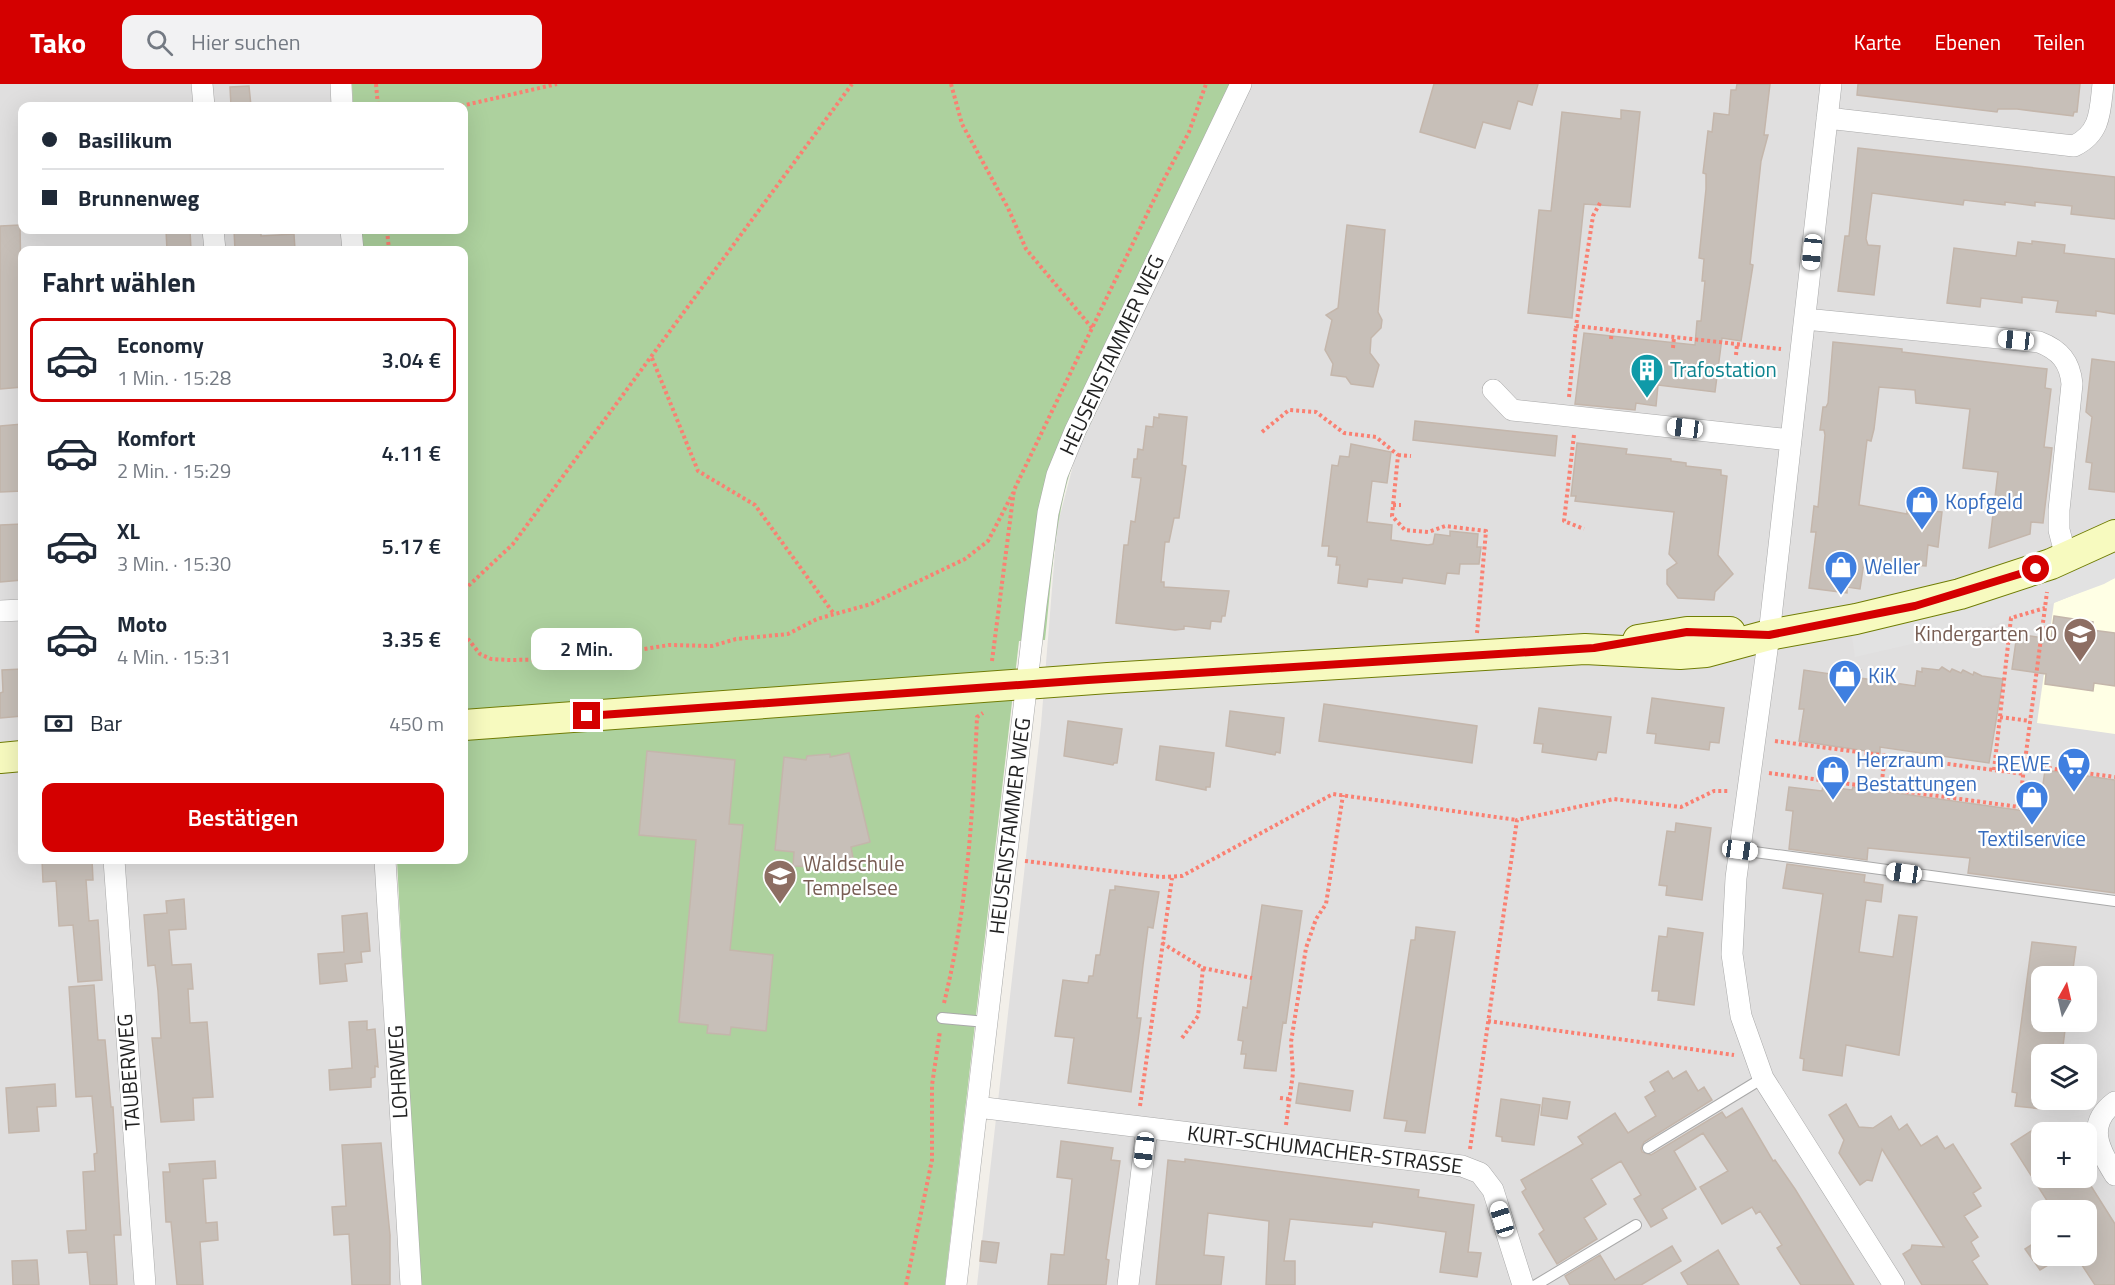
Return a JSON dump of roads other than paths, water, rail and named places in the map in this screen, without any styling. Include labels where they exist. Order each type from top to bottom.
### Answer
[{"type":"street","points":[[202,84],[204,102]]},
{"type":"street","points":[[341,84],[342,102]]},
{"type":"street","name":"HEUSENSTAMMER WEG","points":[[956,1285],[1043,543],[1057,475],[1075,431],[1241,84]]},
{"type":"street","points":[[1831,84],[1769,635],[1740,850],[1732,954],[1738,1006],[1754,1058],[1763,1078],[1894,1285]]},
{"type":"street","points":[[1827,118],[2074,146],[2087,139],[2097,126],[2103,84]]},
{"type":"street","points":[[1805,319],[2039,342],[2060,353],[2067,363],[2072,384],[2059,510],[2058,561]]},
{"type":"street","points":[[1493,390],[1512,410],[1791,440]]},
{"type":"street","points":[[468,725],[995,686],[1594,648],[1680,654],[1706,652],[1769,635],[1915,606],[2006,580],[2058,561],[2115,535]]},
{"type":"street","points":[[0,611],[18,610]]},
{"type":"street","points":[[0,758],[18,756]]},
{"type":"street","name":"TAUBERWEG","points":[[114,864],[145,1285]]},
{"type":"street","name":"LOHRWEG","points":[[385,864],[411,1285]]},
{"type":"street","points":[[2115,1102],[2100,1118],[2097,1136],[2098,1145],[2115,1174]]},
{"type":"street","name":"KURT-SCHUMACHER-STRASSE","points":[[976,1107],[1468,1167],[1486,1178],[1493,1190],[1523,1285]]},
{"type":"street","points":[[1128,1285],[1142,1127]]},
{"type":"lane","points":[[1740,850],[2115,902]]},
{"type":"lane","points":[[942,1018],[986,1022]]},
{"type":"lane","points":[[1648,1148],[1763,1078]]},
{"type":"lane","points":[[1536,1285],[1635,1225]]},
{"type":"place","name":"Trafostation","points":[[1647,399]]},
{"type":"place","name":"Kopfgeld","points":[[1922,531]]},
{"type":"place","name":"Weller","points":[[1841,596]]},
{"type":"place","name":"Kindergarten 10","points":[[2080,663]]},
{"type":"place","name":"KiK","points":[[1845,705]]},
{"type":"place","name":"REWE","points":[[2074,793]]},
{"type":"place","name":"Herzraum Bestattungen","points":[[1833,801]]},
{"type":"place","name":"Textilservice","points":[[2032,826]]},
{"type":"place","name":"Waldschule Tempelsee","points":[[780,905]]}]
